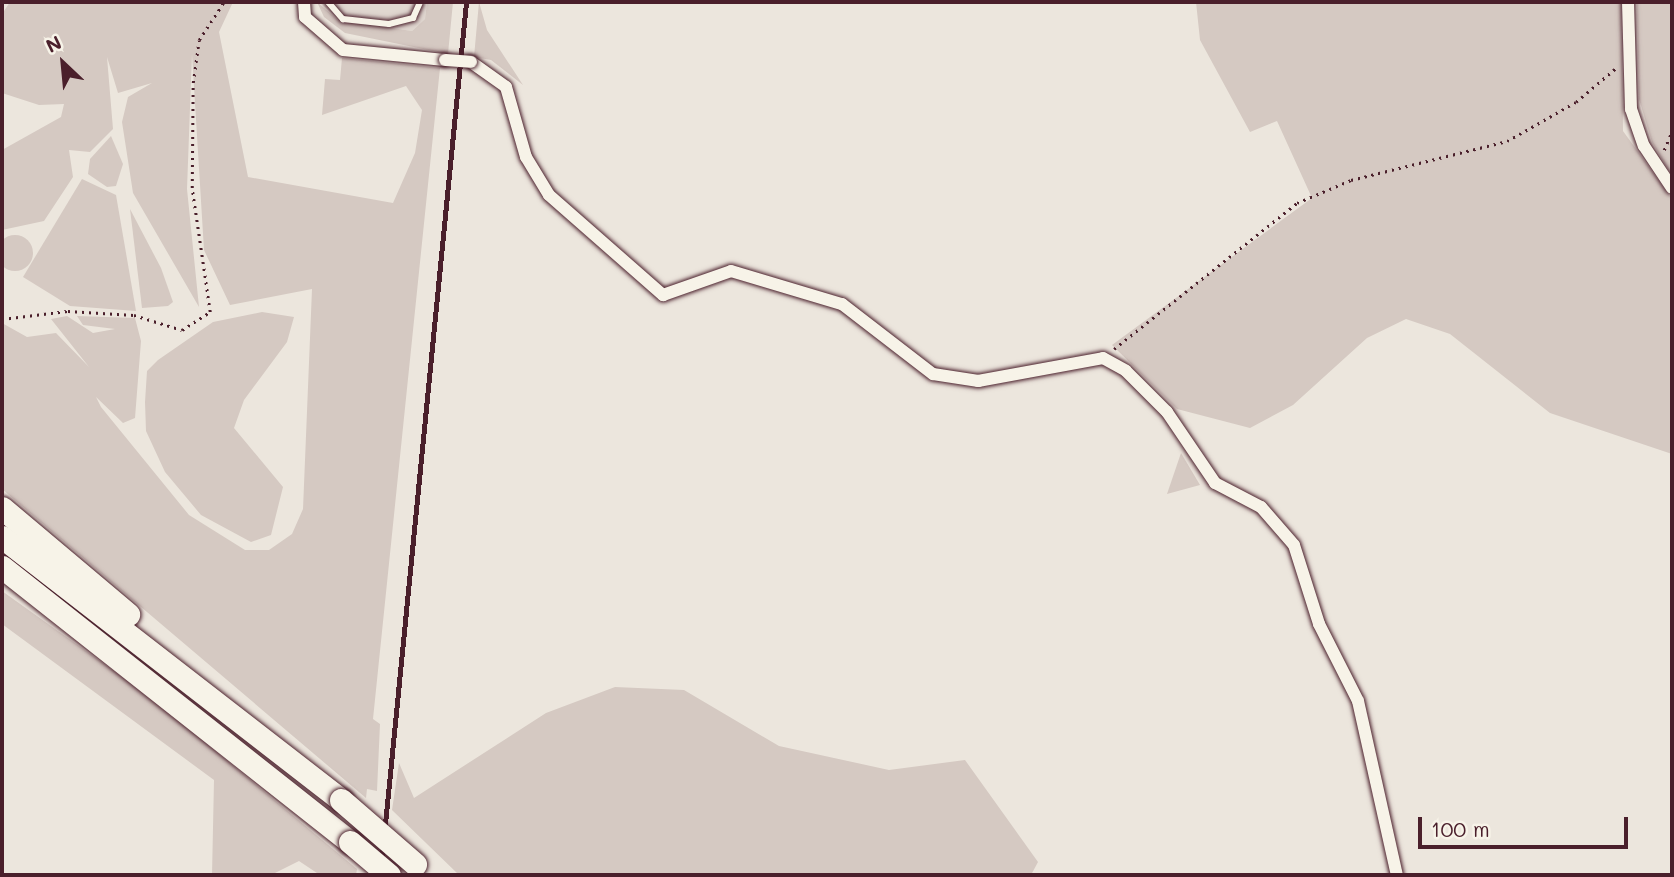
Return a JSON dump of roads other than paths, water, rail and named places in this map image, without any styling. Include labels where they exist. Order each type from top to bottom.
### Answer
[{"type":"highway","points":[[2,508],[264,737],[422,869]]},
{"type":"highway","points":[[2,537],[264,737]]},
{"type":"highway","points":[[2,567],[66,614],[389,875]]},
{"type":"highway","points":[[2,575],[66,614]]},
{"type":"street","points":[[304,2],[305,17],[344,50],[471,62],[506,87],[526,157],[549,195],[663,295],[731,271],[796,286],[842,304],[933,374],[978,381],[1103,358],[1126,371],[1167,412],[1214,483],[1261,507],[1294,545],[1319,624],[1358,701],[1396,875]]},
{"type":"street","points":[[1628,2],[1631,109],[1657,166],[1672,188]]},
{"type":"lane","points":[[328,2],[343,19],[389,24],[413,18],[419,2]]},
{"type":"railway","points":[[380,875],[466,2]]}]
